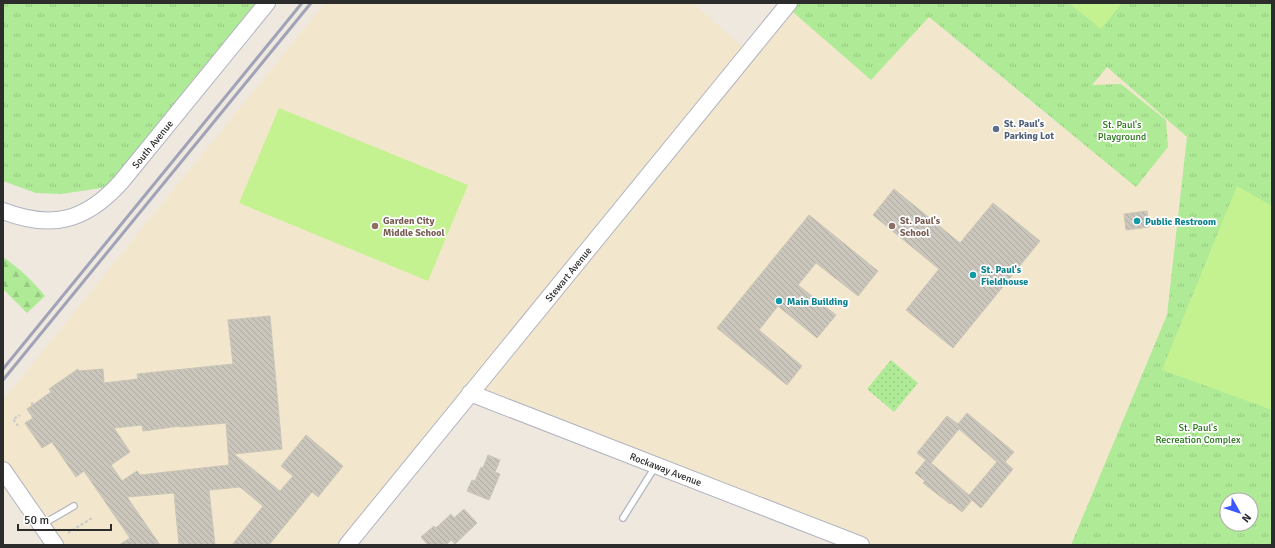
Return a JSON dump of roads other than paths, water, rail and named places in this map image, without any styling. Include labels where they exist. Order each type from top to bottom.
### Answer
[{"type":"main road","name":"South Avenue","points":[[3,211],[30,220],[44,221],[62,220],[73,217],[96,206],[121,182],[267,3]]},
{"type":"main road","name":"Stewart Avenue","points":[[347,545],[789,3]]},
{"type":"main road","name":"Rockaway Avenue","points":[[470,393],[861,545]]},
{"type":"main road","points":[[3,470],[55,545]]},
{"type":"lane","points":[[623,518],[656,465]]},
{"type":"lane","points":[[41,525],[74,506]]},
{"type":"railway","points":[[3,369],[302,3]]},
{"type":"railway","points":[[3,380],[311,3]]},
{"type":"place","name":"St. Paul's Parking Lot","points":[[996,129]]},
{"type":"place","name":"Public Restroom","points":[[1137,221]]},
{"type":"place","name":"Garden City Middle School","points":[[375,226]]},
{"type":"place","name":"St. Paul's School","points":[[892,226]]},
{"type":"place","name":"St. Paul's Fieldhouse","points":[[973,275]]},
{"type":"place","name":"Main Building","points":[[779,301]]},
{"type":"park label","name":"St. Paul's Playground","points":[[1122,130]]},
{"type":"park label","name":"St. Paul's Recreation Complex","points":[[1198,432]]}]
